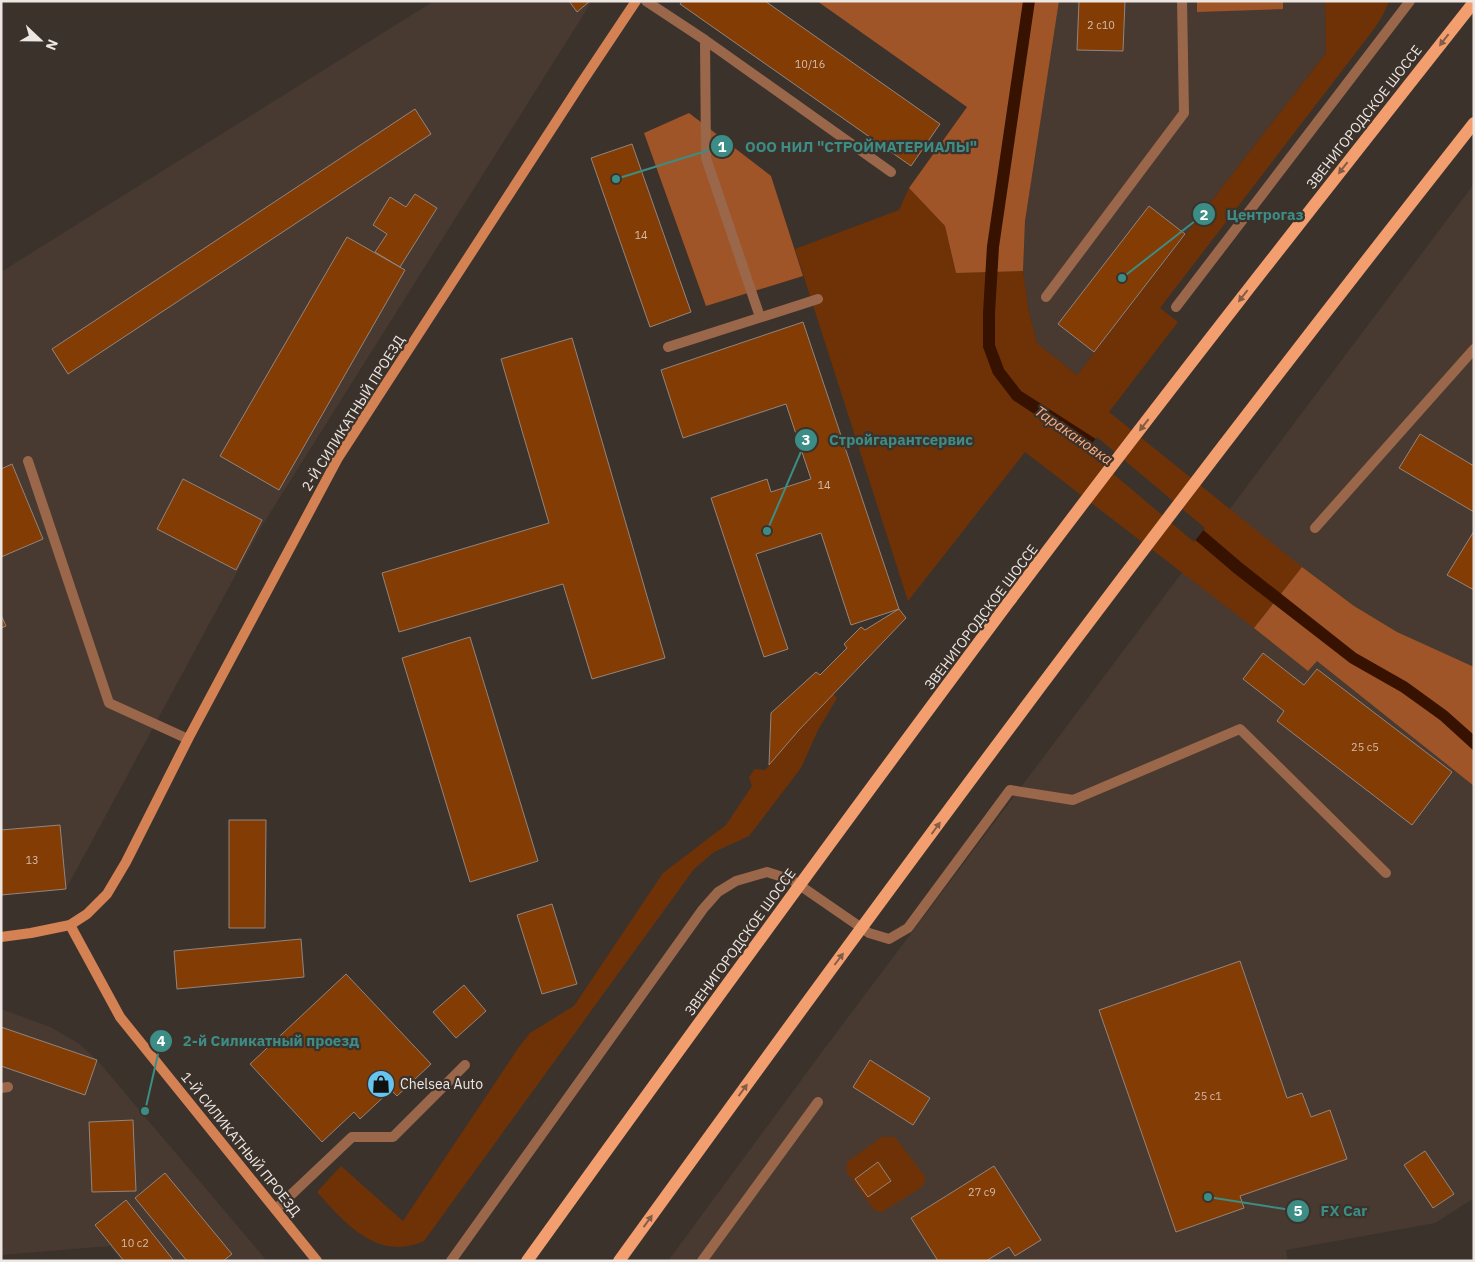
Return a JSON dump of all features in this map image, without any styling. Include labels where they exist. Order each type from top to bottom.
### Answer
[{"type":"main road","name":"ЗВЕНИГОРОДСКОЕ ШОССЕ","points":[[527,1261],[719,995],[1008,603],[1306,216],[1474,2]]},
{"type":"main road","points":[[619,1261],[779,1040],[1074,641],[1474,123]]},
{"type":"street","name":"2-Й СИЛИКАТНЫЙ ПРОЕЗД","points":[[70,925],[87,914],[107,894],[126,862],[188,739],[338,458],[636,1]]},
{"type":"street","points":[[646,1],[705,40],[891,172]]},
{"type":"street","points":[[1046,297],[1184,113],[1182,1]]},
{"type":"street","points":[[1176,307],[1410,1]]},
{"type":"street","points":[[705,40],[706,158],[760,317]]},
{"type":"street","points":[[668,346],[818,299]]},
{"type":"street","points":[[1315,528],[1474,349]]},
{"type":"street","points":[[28,462],[109,702],[188,739]]},
{"type":"street","points":[[450,1261],[703,909],[718,892],[736,881],[766,872],[792,880],[869,933],[890,939],[908,928],[1010,790],[1073,800],[1240,729],[1386,873]]},
{"type":"street","points":[[1,937],[70,925]]},
{"type":"street","name":"1-Й СИЛИКАТНЫЙ ПРОЕЗД","points":[[70,925],[120,1017],[317,1261]]},
{"type":"street","points":[[276,1209],[352,1137],[393,1138],[465,1065]]},
{"type":"street","points":[[702,1261],[818,1102]]},
{"type":"shaded area","points":[[434,1],[592,1],[263,524],[66,889],[1,895],[1,272]]},
{"type":"shaded area","points":[[817,1],[1059,1],[1025,221],[1023,271],[956,273],[945,226],[909,188],[967,107]]},
{"type":"shaded area","points":[[1059,1],[1325,1],[1326,53],[1077,375],[1037,343],[1029,312],[1023,271],[1025,221]]},
{"type":"shaded area","points":[[1197,1],[1283,1],[1283,9],[1197,12]]},
{"type":"shaded area","points":[[1325,1],[1389,1],[1374,29],[1160,308],[1178,322],[1109,412],[1302,567],[1254,628],[1025,452],[908,601],[795,249],[899,210],[909,188],[945,226],[956,273],[1023,271],[1029,312],[1037,343],[1077,375],[1326,53]]},
{"type":"shaded area","points":[[689,113],[771,176],[803,276],[706,306],[644,133]]},
{"type":"shaded area","points":[[1474,184],[1474,1198],[1435,1223],[1286,1250],[1288,1261],[668,1261],[819,1056]]},
{"type":"shaded area","points":[[1302,567],[1354,606],[1397,632],[1474,667],[1474,786],[1317,661],[1308,671],[1254,628]]},
{"type":"shaded area","points":[[833,694],[837,698],[818,730],[801,768],[749,836],[714,852],[694,869],[424,1241],[407,1246],[391,1247],[377,1243],[363,1236],[339,1216],[317,1192],[341,1166],[403,1221],[530,1033],[574,1006],[663,873],[726,825],[752,786],[749,777],[755,769],[765,770]]},
{"type":"shaded area","points":[[1,1009],[50,1027],[78,1043],[97,1060],[267,1261],[122,1261],[110,1246],[1,1255]]},
{"type":"shaded area","points":[[882,1137],[895,1137],[926,1178],[922,1187],[882,1212],[874,1210],[846,1171],[847,1162]]},
{"type":"water","name":"Таракановка","points":[[1023,1],[1035,1],[999,247],[995,345],[1004,369],[1021,391],[1099,441],[1242,563],[1356,653],[1407,682],[1447,711],[1474,735],[1474,751],[1440,720],[1401,692],[1350,663],[1234,573],[1091,451],[1013,400],[993,374],[983,347],[987,246]]},
{"type":"pier","points":[[1097,437],[1205,528],[1194,542],[1086,451]]},
{"type":"building","points":[[569,1],[590,1],[577,12]]},
{"type":"building","points":[[682,1],[765,1],[940,124],[911,166],[680,4]]},
{"type":"building","points":[[1079,1],[1125,1],[1123,51],[1077,50]]},
{"type":"building","points":[[415,109],[431,134],[68,374],[52,349]]},
{"type":"building","points":[[632,144],[691,312],[650,327],[591,158]]},
{"type":"building","points":[[415,194],[437,208],[400,267],[375,252],[387,234],[373,225],[390,197],[406,207]]},
{"type":"building","points":[[1149,206],[1185,234],[1094,352],[1058,324]]},
{"type":"building","points":[[347,237],[405,270],[279,490],[220,456]]},
{"type":"building","points":[[803,322],[899,609],[851,625],[821,533],[756,554],[788,649],[764,657],[711,498],[767,479],[771,492],[811,479],[786,404],[683,438],[661,370]]},
{"type":"building","points":[[572,338],[665,658],[592,679],[563,584],[399,632],[382,573],[549,523],[501,359]]},
{"type":"building","points":[[1420,434],[1474,466],[1474,512],[1399,468]]},
{"type":"building","points":[[12,464],[43,539],[1,557],[1,469]]},
{"type":"building","points":[[183,479],[262,520],[236,570],[157,529]]},
{"type":"building","points":[[1474,531],[1474,590],[1447,575]]},
{"type":"building","points":[[899,609],[906,618],[799,730],[769,765],[771,713],[816,672],[820,675],[847,648],[844,644],[861,627],[865,630]]},
{"type":"building","points":[[1,615],[6,626],[1,628]]},
{"type":"building","points":[[470,637],[538,861],[470,882],[402,658]]},
{"type":"building","points":[[1263,653],[1304,685],[1317,669],[1452,772],[1412,825],[1277,721],[1284,711],[1243,679]]},
{"type":"building","points":[[229,820],[266,820],[265,928],[229,928]]},
{"type":"building","points":[[60,825],[66,889],[1,895],[1,830]]},
{"type":"building","points":[[552,904],[577,984],[542,994],[517,915]]},
{"type":"building","points":[[301,939],[304,977],[177,989],[174,951]]},
{"type":"building","points":[[1240,961],[1287,1098],[1302,1093],[1311,1117],[1330,1110],[1347,1159],[1240,1196],[1244,1208],[1176,1232],[1099,1010]]},
{"type":"building","points":[[346,974],[431,1064],[397,1096],[391,1090],[360,1119],[354,1112],[322,1142],[250,1064]]},
{"type":"building","points":[[464,985],[486,1011],[456,1038],[433,1012]]},
{"type":"building","points":[[1,1027],[97,1060],[85,1095],[1,1066]]},
{"type":"building","points":[[870,1060],[930,1098],[913,1125],[853,1087]]},
{"type":"building","points":[[133,1120],[136,1191],[92,1192],[89,1122]]},
{"type":"building","points":[[1425,1151],[1454,1194],[1433,1208],[1404,1165]]},
{"type":"building","points":[[878,1162],[891,1181],[868,1197],[855,1179]]},
{"type":"building","points":[[994,1166],[1041,1240],[1015,1256],[1009,1247],[986,1261],[938,1261],[911,1218]]},
{"type":"building","points":[[165,1173],[232,1254],[223,1261],[187,1261],[135,1198]]},
{"type":"building","points":[[126,1200],[174,1261],[124,1261],[95,1225]]},
{"type":"place","name":"ООО НИЛ \"СТРОЙМАТЕРИАЛЫ\"","points":[[616,179]]},
{"type":"place","name":"Центрогаз","points":[[1122,278]]},
{"type":"place","name":"Стройгарантсервис","points":[[767,531]]},
{"type":"place","name":"Chelsea Auto","points":[[381,1084]]},
{"type":"place","name":"2-й Силикатный проезд","points":[[145,1111]]},
{"type":"place","name":"FX Car","points":[[1208,1197]]}]
